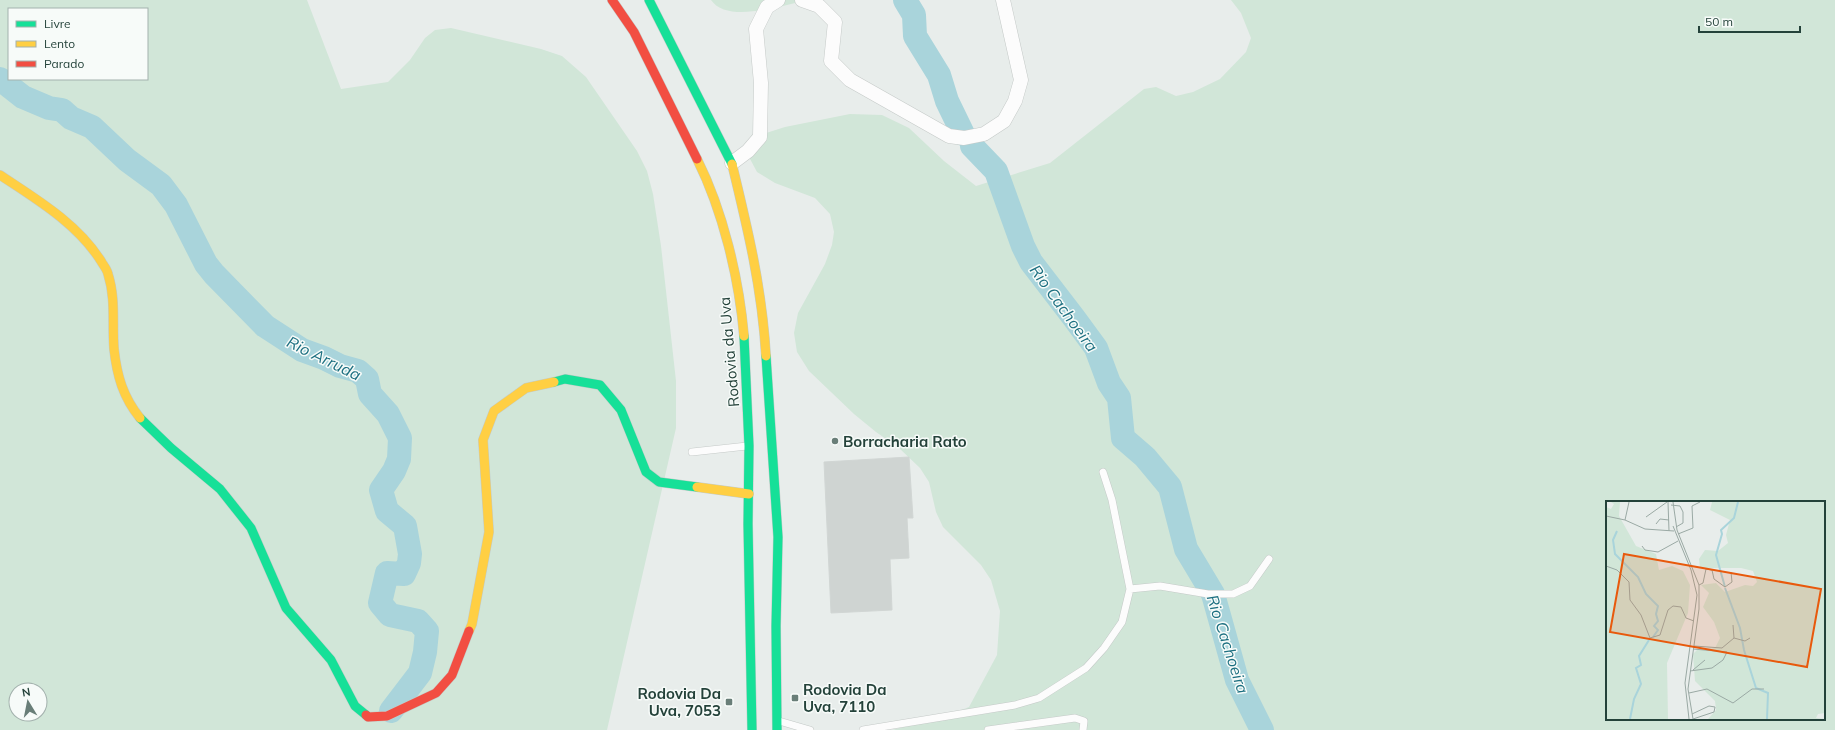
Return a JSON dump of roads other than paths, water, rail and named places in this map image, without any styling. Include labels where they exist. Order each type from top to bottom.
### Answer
[{"type":"main road","name":"Rodovia da Uva","points":[[612,0],[634,32],[699,162],[716,207],[729,251],[741,304],[747,380],[749,446],[752,730]]},
{"type":"main road","points":[[649,0],[732,163],[756,267],[764,318],[769,377],[778,537],[777,725]]},
{"type":"main road","points":[[0,175],[63,219],[92,247],[108,272],[114,298],[114,348],[118,376],[128,403],[145,424],[220,489],[251,528],[286,608],[331,660],[355,706],[368,717],[387,716],[436,693],[452,676],[472,624],[489,532],[483,440],[494,411],[526,388],[564,379],[600,385],[621,410],[646,472],[659,482],[749,494]]},
{"type":"street","points":[[732,163],[748,151],[760,137],[761,83],[756,29],[767,7],[778,0]]},
{"type":"street","points":[[802,0],[819,6],[836,22],[831,61],[850,80],[949,136],[964,138],[984,134],[1004,121],[1015,101],[1021,80],[1003,0]]},
{"type":"lane","points":[[692,452],[749,446]]},
{"type":"lane","points":[[863,730],[1015,705],[1039,698],[1086,668],[1104,648],[1122,622],[1130,589],[1112,500],[1103,472]]},
{"type":"lane","points":[[1130,589],[1160,586],[1208,594],[1233,594],[1250,586],[1269,559]]},
{"type":"lane","points":[[988,730],[1075,718],[1084,721],[1084,730]]},
{"type":"lane","points":[[777,725],[810,730]]},
{"type":"waterway","name":"Rio Cachoeira","points":[[905,0],[914,15],[915,36],[939,75],[947,101],[963,134]]},
{"type":"waterway","name":"Rio Arruda","points":[[0,79],[23,97],[49,108],[62,110],[71,118],[92,127],[127,160],[161,185],[176,205],[206,264],[265,326],[302,350],[340,366],[358,371],[367,379],[370,394],[388,414],[400,438],[399,459],[394,471],[381,490],[387,511],[405,526],[410,554],[409,563],[404,574],[387,573],[380,603],[390,615],[418,621],[427,631],[425,652],[420,673],[391,711]]},
{"type":"waterway","name":"Rio Cachoeira","points":[[972,146],[996,171],[1023,246],[1031,262],[1096,348],[1109,383],[1119,398],[1123,438],[1145,457],[1170,487],[1186,549],[1213,594],[1237,680],[1262,730]]},
{"type":"place","name":"Borracharia Rato","points":[[835,441]]},
{"type":"place","name":"Rodovia Da Uva, 7110","points":[[795,698]]},
{"type":"place","name":"Rodovia Da Uva, 7053","points":[[729,702]]}]
